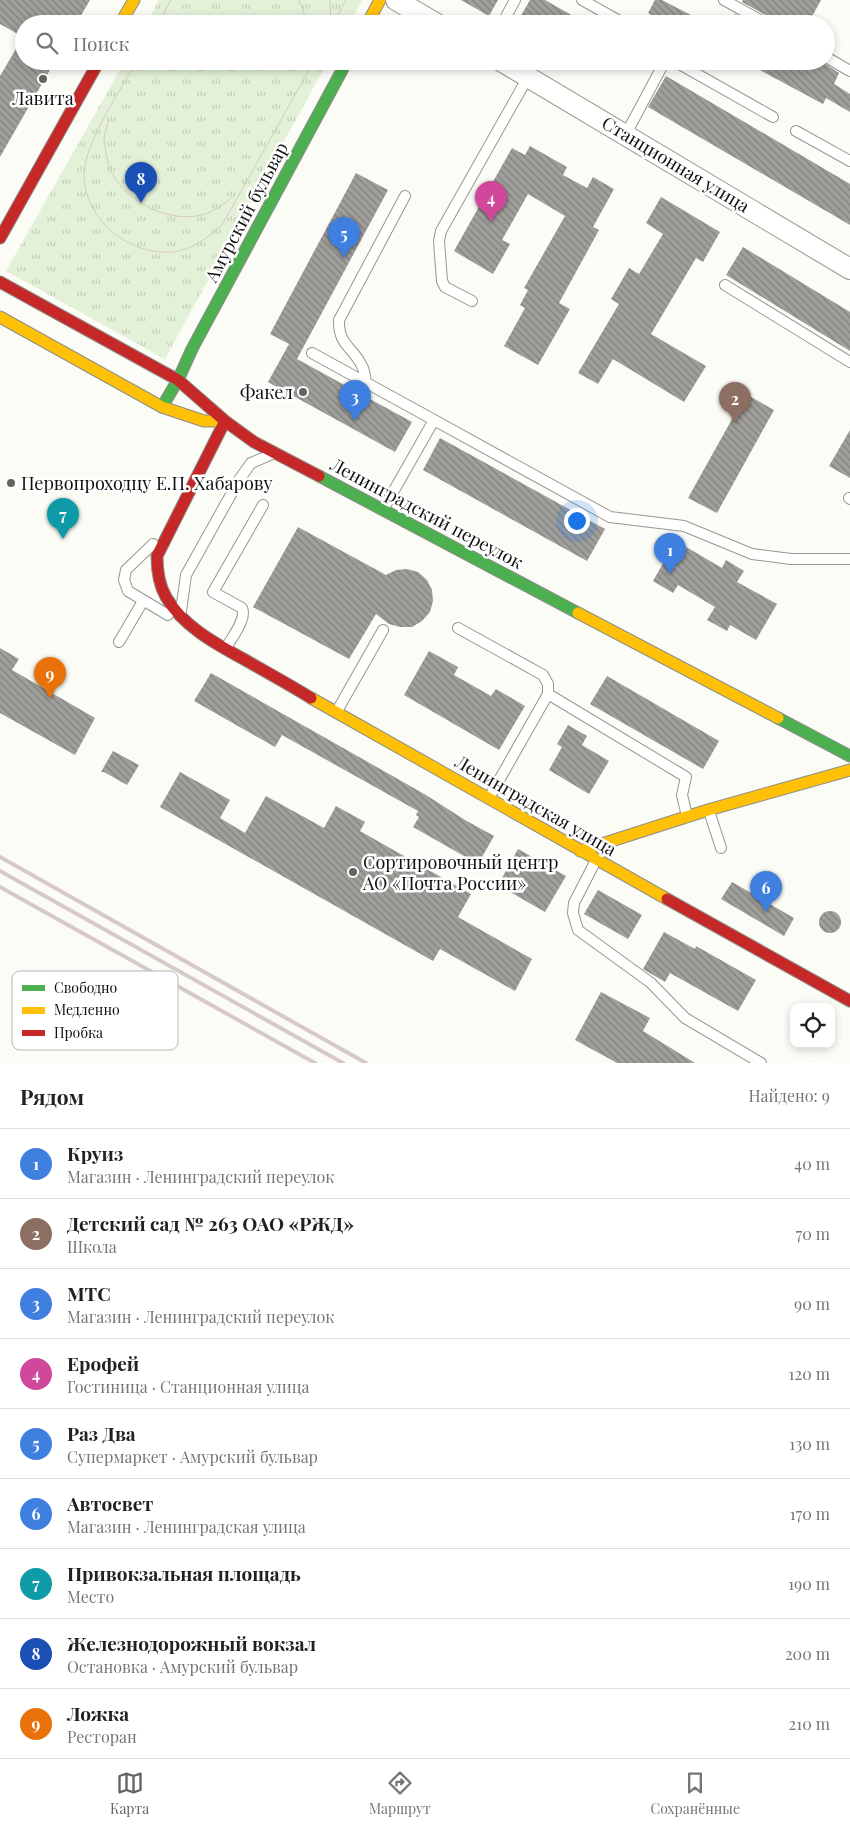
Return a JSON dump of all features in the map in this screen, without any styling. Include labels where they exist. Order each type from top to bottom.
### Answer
[{"type":"street","points":[[125,15],[134,0]]},
{"type":"street","points":[[372,15],[380,0]]},
{"type":"street","points":[[396,0],[422,15]]},
{"type":"street","points":[[0,238],[94,70]]},
{"type":"street","name":"Амурский бульвар","points":[[162,407],[342,70]]},
{"type":"street","name":"Станционная улица","points":[[516,70],[850,269]]},
{"type":"street","name":"Ленинградский переулок","points":[[0,282],[178,380],[225,421],[254,442],[850,756]]},
{"type":"street","points":[[0,317],[162,407],[204,421],[225,421]]},
{"type":"street","name":"Ленинградская улица","points":[[225,421],[157,556],[157,570],[166,598],[180,616],[206,637],[226,649],[580,851],[850,1001]]},
{"type":"street","points":[[580,851],[708,810],[850,770]]},
{"type":"lane","points":[[507,15],[515,0]]},
{"type":"lane","points":[[582,0],[609,15]]},
{"type":"lane","points":[[724,0],[750,15]]},
{"type":"lane","points":[[835,62],[850,71]]},
{"type":"lane","points":[[626,134],[660,70]]},
{"type":"lane","points":[[690,70],[772,117]]},
{"type":"lane","points":[[472,301],[445,287],[442,281],[439,241],[441,232],[528,77]]},
{"type":"lane","points":[[796,130],[850,160]]},
{"type":"lane","points":[[366,383],[363,367],[342,341],[338,331],[339,320],[405,196]]},
{"type":"lane","points":[[725,285],[850,362]]},
{"type":"lane","points":[[312,353],[610,517],[684,526],[752,554],[791,559],[850,559]]},
{"type":"lane","points":[[384,510],[434,420]]},
{"type":"lane","points":[[180,616],[186,576],[239,480],[252,464],[275,453]]},
{"type":"lane","points":[[226,649],[243,618],[244,611],[242,608],[213,592],[263,506]]},
{"type":"lane","points":[[172,525],[126,570],[124,580],[128,591],[206,637]]},
{"type":"lane","points":[[119,642],[143,600]]},
{"type":"lane","points":[[458,628],[543,675],[548,684],[548,694],[489,799]]},
{"type":"lane","points":[[336,712],[383,630]]},
{"type":"lane","points":[[548,694],[686,777],[682,795],[687,817]]},
{"type":"lane","points":[[708,810],[721,848]]},
{"type":"lane","points":[[596,860],[574,903],[574,922],[578,930],[651,983],[684,1018],[761,1063]]},
{"type":"green space","points":[[159,0],[362,0],[354,15],[151,15]]},
{"type":"green space","points":[[120,70],[323,70],[165,359],[6,271]]},
{"type":"building","points":[[0,0],[90,0],[81,15],[15,15],[15,32],[0,24]]},
{"type":"building","points":[[461,0],[498,0],[490,15]]},
{"type":"building","points":[[530,0],[545,0],[571,15],[521,15]]},
{"type":"building","points":[[655,0],[662,0],[691,15],[652,15],[648,13]]},
{"type":"building","points":[[743,0],[821,0],[813,15],[766,15],[742,2]]},
{"type":"building","points":[[15,51],[15,70],[50,70],[0,157],[0,76]]},
{"type":"building","points":[[760,70],[834,70],[839,73],[834,84],[850,94],[850,112],[826,98],[823,104]]},
{"type":"building","points":[[666,76],[850,184],[850,225],[648,107]]},
{"type":"building","points":[[530,146],[567,167],[563,175],[587,188],[593,177],[614,189],[593,227],[599,230],[559,303],[570,309],[538,365],[504,346],[525,308],[520,305],[528,290],[524,288],[565,216],[528,194],[502,240],[510,244],[493,274],[454,251],[512,148],[525,155]]},
{"type":"building","points":[[356,173],[388,190],[297,359],[412,422],[395,452],[268,382],[289,344],[270,334]]},
{"type":"building","points":[[661,197],[720,232],[703,262],[696,258],[651,334],[706,366],[684,402],[613,359],[598,384],[578,373],[619,304],[611,299],[629,268],[639,274],[663,234],[646,223]]},
{"type":"building","points":[[743,247],[850,312],[850,351],[726,275]]},
{"type":"building","points":[[746,394],[774,410],[717,513],[688,498]]},
{"type":"building","points":[[850,430],[850,478],[829,466]]},
{"type":"building","points":[[440,438],[605,529],[587,561],[423,470]]},
{"type":"building","points":[[298,527],[386,575],[396,570],[407,569],[418,572],[427,580],[432,590],[433,601],[430,612],[422,621],[412,627],[400,627],[389,624],[376,614],[349,659],[253,607]]},
{"type":"building","points":[[676,541],[722,568],[726,560],[744,571],[737,582],[777,604],[756,640],[730,625],[727,631],[707,620],[715,607],[678,585],[673,593],[653,581]]},
{"type":"building","points":[[0,648],[19,659],[12,670],[95,718],[75,755],[0,713]]},
{"type":"building","points":[[429,651],[458,667],[454,675],[491,696],[496,689],[525,706],[499,750],[404,695]]},
{"type":"building","points":[[211,673],[426,795],[494,836],[478,864],[413,827],[419,817],[416,815],[418,811],[282,735],[275,747],[194,701]]},
{"type":"building","points":[[607,676],[719,741],[703,769],[590,704]]},
{"type":"building","points":[[568,725],[587,736],[582,745],[609,761],[589,794],[549,770],[562,747],[557,744]]},
{"type":"building","points":[[113,751],[139,765],[127,785],[101,772]]},
{"type":"building","name":"Сортировочный центр АО «Почта России»","points":[[180,772],[230,800],[220,818],[245,833],[266,796],[324,828],[336,806],[365,822],[360,831],[471,894],[458,917],[532,959],[515,991],[440,949],[433,961],[160,807]]},
{"type":"building","points":[[518,849],[566,876],[545,912],[498,885]]},
{"type":"building","points":[[732,882],[794,918],[784,936],[721,899]]},
{"type":"building","points":[[598,890],[642,915],[628,939],[584,914]]},
{"type":"building","points":[[830,911],[838,914],[841,922],[838,930],[830,933],[822,930],[819,922],[822,914]]},
{"type":"building","points":[[664,932],[695,949],[696,946],[756,980],[738,1011],[670,973],[665,982],[643,969]]},
{"type":"building","points":[[601,992],[650,1018],[643,1031],[695,1063],[617,1063],[575,1040]]},
{"type":"tram line","points":[[163,15],[171,0]]},
{"type":"tram line","points":[[299,0],[305,15]]},
{"type":"tram line","points":[[330,0],[331,15]]},
{"type":"tram line","points":[[338,15],[346,0]]},
{"type":"tram line","points":[[132,70],[96,134],[89,150],[84,177],[87,193],[93,208],[102,221],[126,242],[157,252],[181,251],[194,246],[222,225],[309,70]]},
{"type":"tram line","points":[[109,119],[104,138],[110,168],[118,182],[137,201],[162,213],[189,217],[211,212],[234,195]]},
{"type":"railway","points":[[0,857],[366,1063]]},
{"type":"railway","points":[[0,871],[343,1063]]},
{"type":"railway","points":[[0,887],[150,971]]},
{"type":"railway","points":[[178,986],[315,1063]]},
{"type":"traffic: fast","points":[[162,407],[342,70]]},
{"type":"traffic: fast","points":[[319,476],[578,613]]},
{"type":"traffic: fast","points":[[778,718],[850,756]]},
{"type":"traffic: slow","points":[[125,15],[134,0]]},
{"type":"traffic: slow","points":[[372,15],[380,0]]},
{"type":"traffic: slow","points":[[0,317],[162,407],[204,421],[225,421]]},
{"type":"traffic: slow","points":[[578,613],[778,718]]},
{"type":"traffic: slow","points":[[311,698],[667,899]]},
{"type":"traffic: slow","points":[[580,851],[708,810],[850,770]]},
{"type":"traffic: jam","points":[[0,238],[94,70]]},
{"type":"traffic: jam","points":[[0,282],[178,380],[225,421],[254,442],[319,476]]},
{"type":"traffic: jam","points":[[225,421],[157,556],[162,588],[173,608],[191,626],[311,698]]},
{"type":"traffic: jam","points":[[667,899],[850,1001]]},
{"type":"place","name":"Лавита","points":[[43,79]]},
{"type":"place","name":"Железнодорожный вокзал","points":[[141,203]]},
{"type":"place","name":"Ерофей","points":[[491,222]]},
{"type":"place","name":"Раз Два","points":[[344,258]]},
{"type":"place","name":"Факел","points":[[303,392]]},
{"type":"place","name":"МТС","points":[[355,421]]},
{"type":"place","name":"Детский сад № 263 ОАО «РЖД»","points":[[735,423]]},
{"type":"place","name":"Первопроходцу Е.П. Хабарову","points":[[11,483]]},
{"type":"place","name":"Привокзальная площадь","points":[[63,539]]},
{"type":"place","name":"Круиз","points":[[670,574]]},
{"type":"place","name":"Ложка","points":[[50,698]]},
{"type":"place","name":"Сортировочный центр АО «Почта России»","points":[[353,872]]},
{"type":"place","name":"Автосвет","points":[[766,912]]}]
